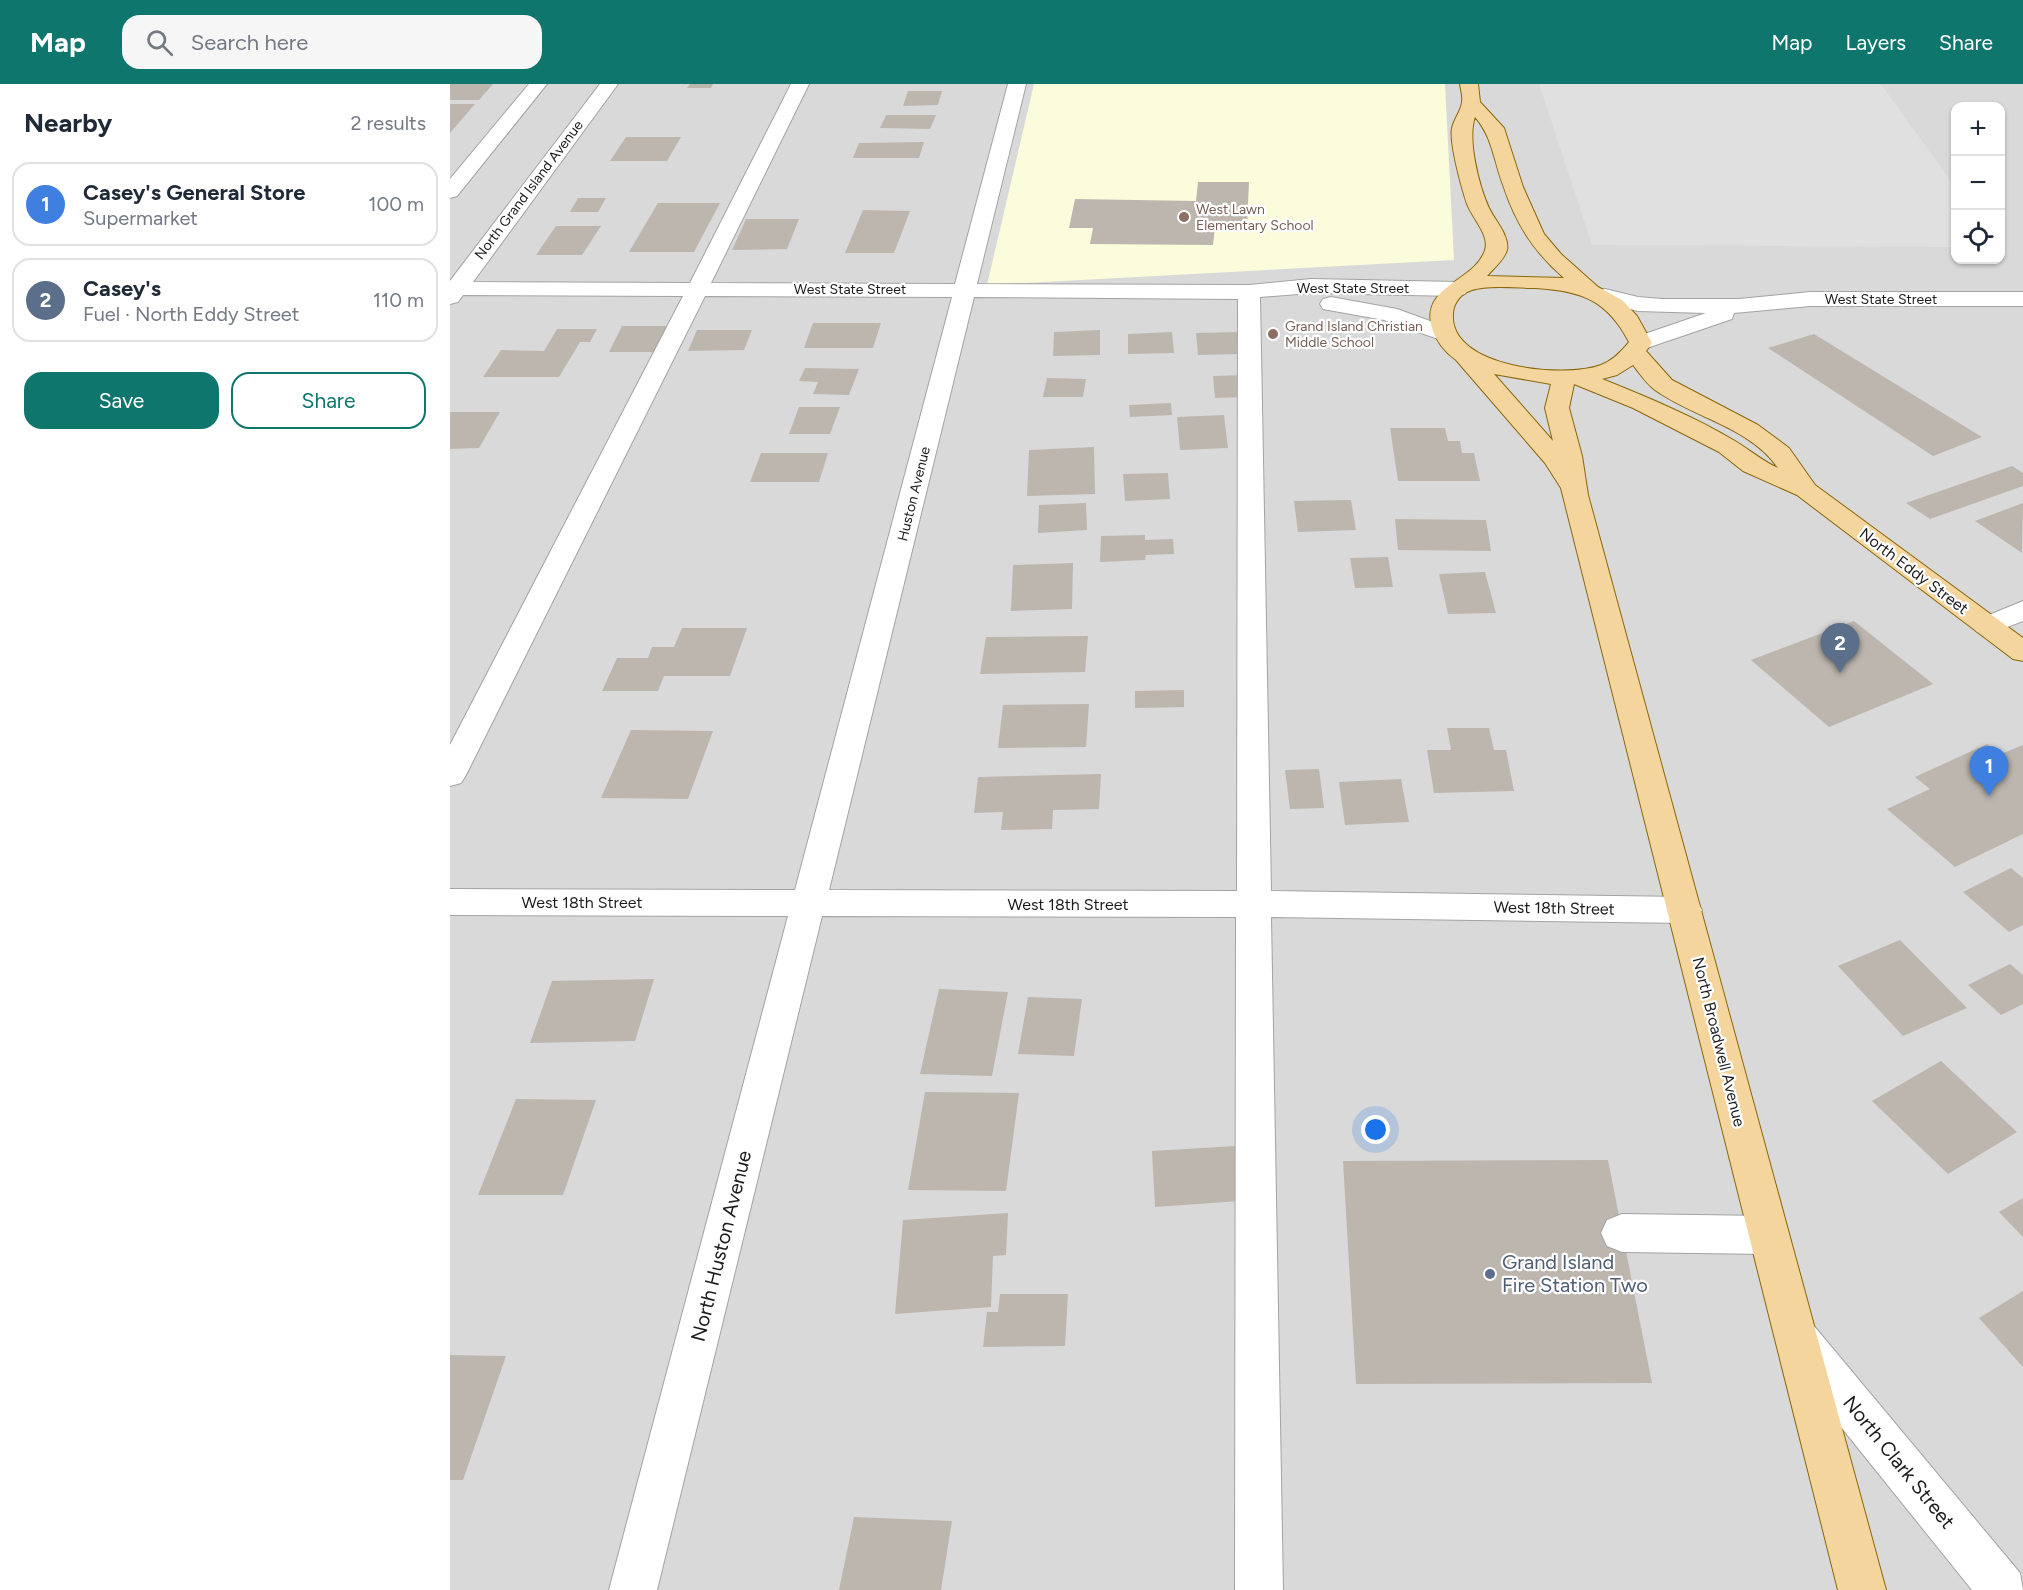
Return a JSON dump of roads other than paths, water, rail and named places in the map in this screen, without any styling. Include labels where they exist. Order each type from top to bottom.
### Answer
[{"type":"main road","points":[[1444,334],[1440,322],[1444,305],[1492,258],[1497,248],[1495,237],[1478,206],[1467,167],[1461,129],[1470,94]]},
{"type":"main road","points":[[1470,94],[1495,128],[1513,188],[1535,236],[1554,258],[1597,292]]},
{"type":"main road","points":[[1462,287],[1526,282],[1597,292]]},
{"type":"main road","name":"North Eddy Street","points":[[1597,292],[1623,311],[1635,326],[1639,348],[1651,373],[1664,385],[1749,430],[1780,453],[1806,490]]},
{"type":"main road","name":"North Broadwell Avenue","points":[[1444,334],[1556,460],[1575,495]]},
{"type":"main road","points":[[1465,356],[1508,371],[1571,377],[1616,366],[1639,348]]},
{"type":"main road","name":"North Eddy Street","points":[[1571,377],[1642,403],[1728,447],[1752,466],[1806,490],[2023,652]]},
{"type":"main road","name":"North Broadwell Avenue","points":[[1571,377],[1557,403],[1575,495],[1862,1590]]},
{"type":"street","points":[[450,192],[538,84]]},
{"type":"street","name":"North Grand Island Avenue","points":[[452,291],[609,84]]},
{"type":"street","points":[[450,775],[577,529],[800,84]]},
{"type":"street","name":"Huston Avenue","points":[[808,903],[1017,84]]},
{"type":"street","name":"West State Street","points":[[452,291],[696,288],[1249,292],[1311,286],[1462,287]]},
{"type":"street","points":[[1249,292],[1259,1590]]},
{"type":"street","name":"West State Street","points":[[1249,292],[1367,309],[1414,322],[1444,334]]},
{"type":"street","name":"West State Street","points":[[1597,292],[1638,304],[1662,306],[1739,306],[1810,299],[2023,299]]},
{"type":"street","name":"West State Street","points":[[1639,348],[1714,319],[1739,306]]},
{"type":"street","points":[[1987,626],[2023,610]]},
{"type":"street","name":"West 18th Street","points":[[450,902],[1255,904],[1685,910]]},
{"type":"street","name":"North Huston Avenue","points":[[633,1590],[808,903]]},
{"type":"street","points":[[1622,1233],[1768,1235]]},
{"type":"street","name":"North Clark Street","points":[[1794,1335],[2003,1590]]},
{"type":"place","name":"West Lawn Elementary School","points":[[1184,217]]},
{"type":"place","name":"Grand Island Christian Middle School","points":[[1273,334]]},
{"type":"place","name":"Casey's","points":[[1840,673]]},
{"type":"place","name":"Casey's General Store","points":[[1989,796]]},
{"type":"place","name":"Grand Island Fire Station Two","points":[[1490,1274]]}]
